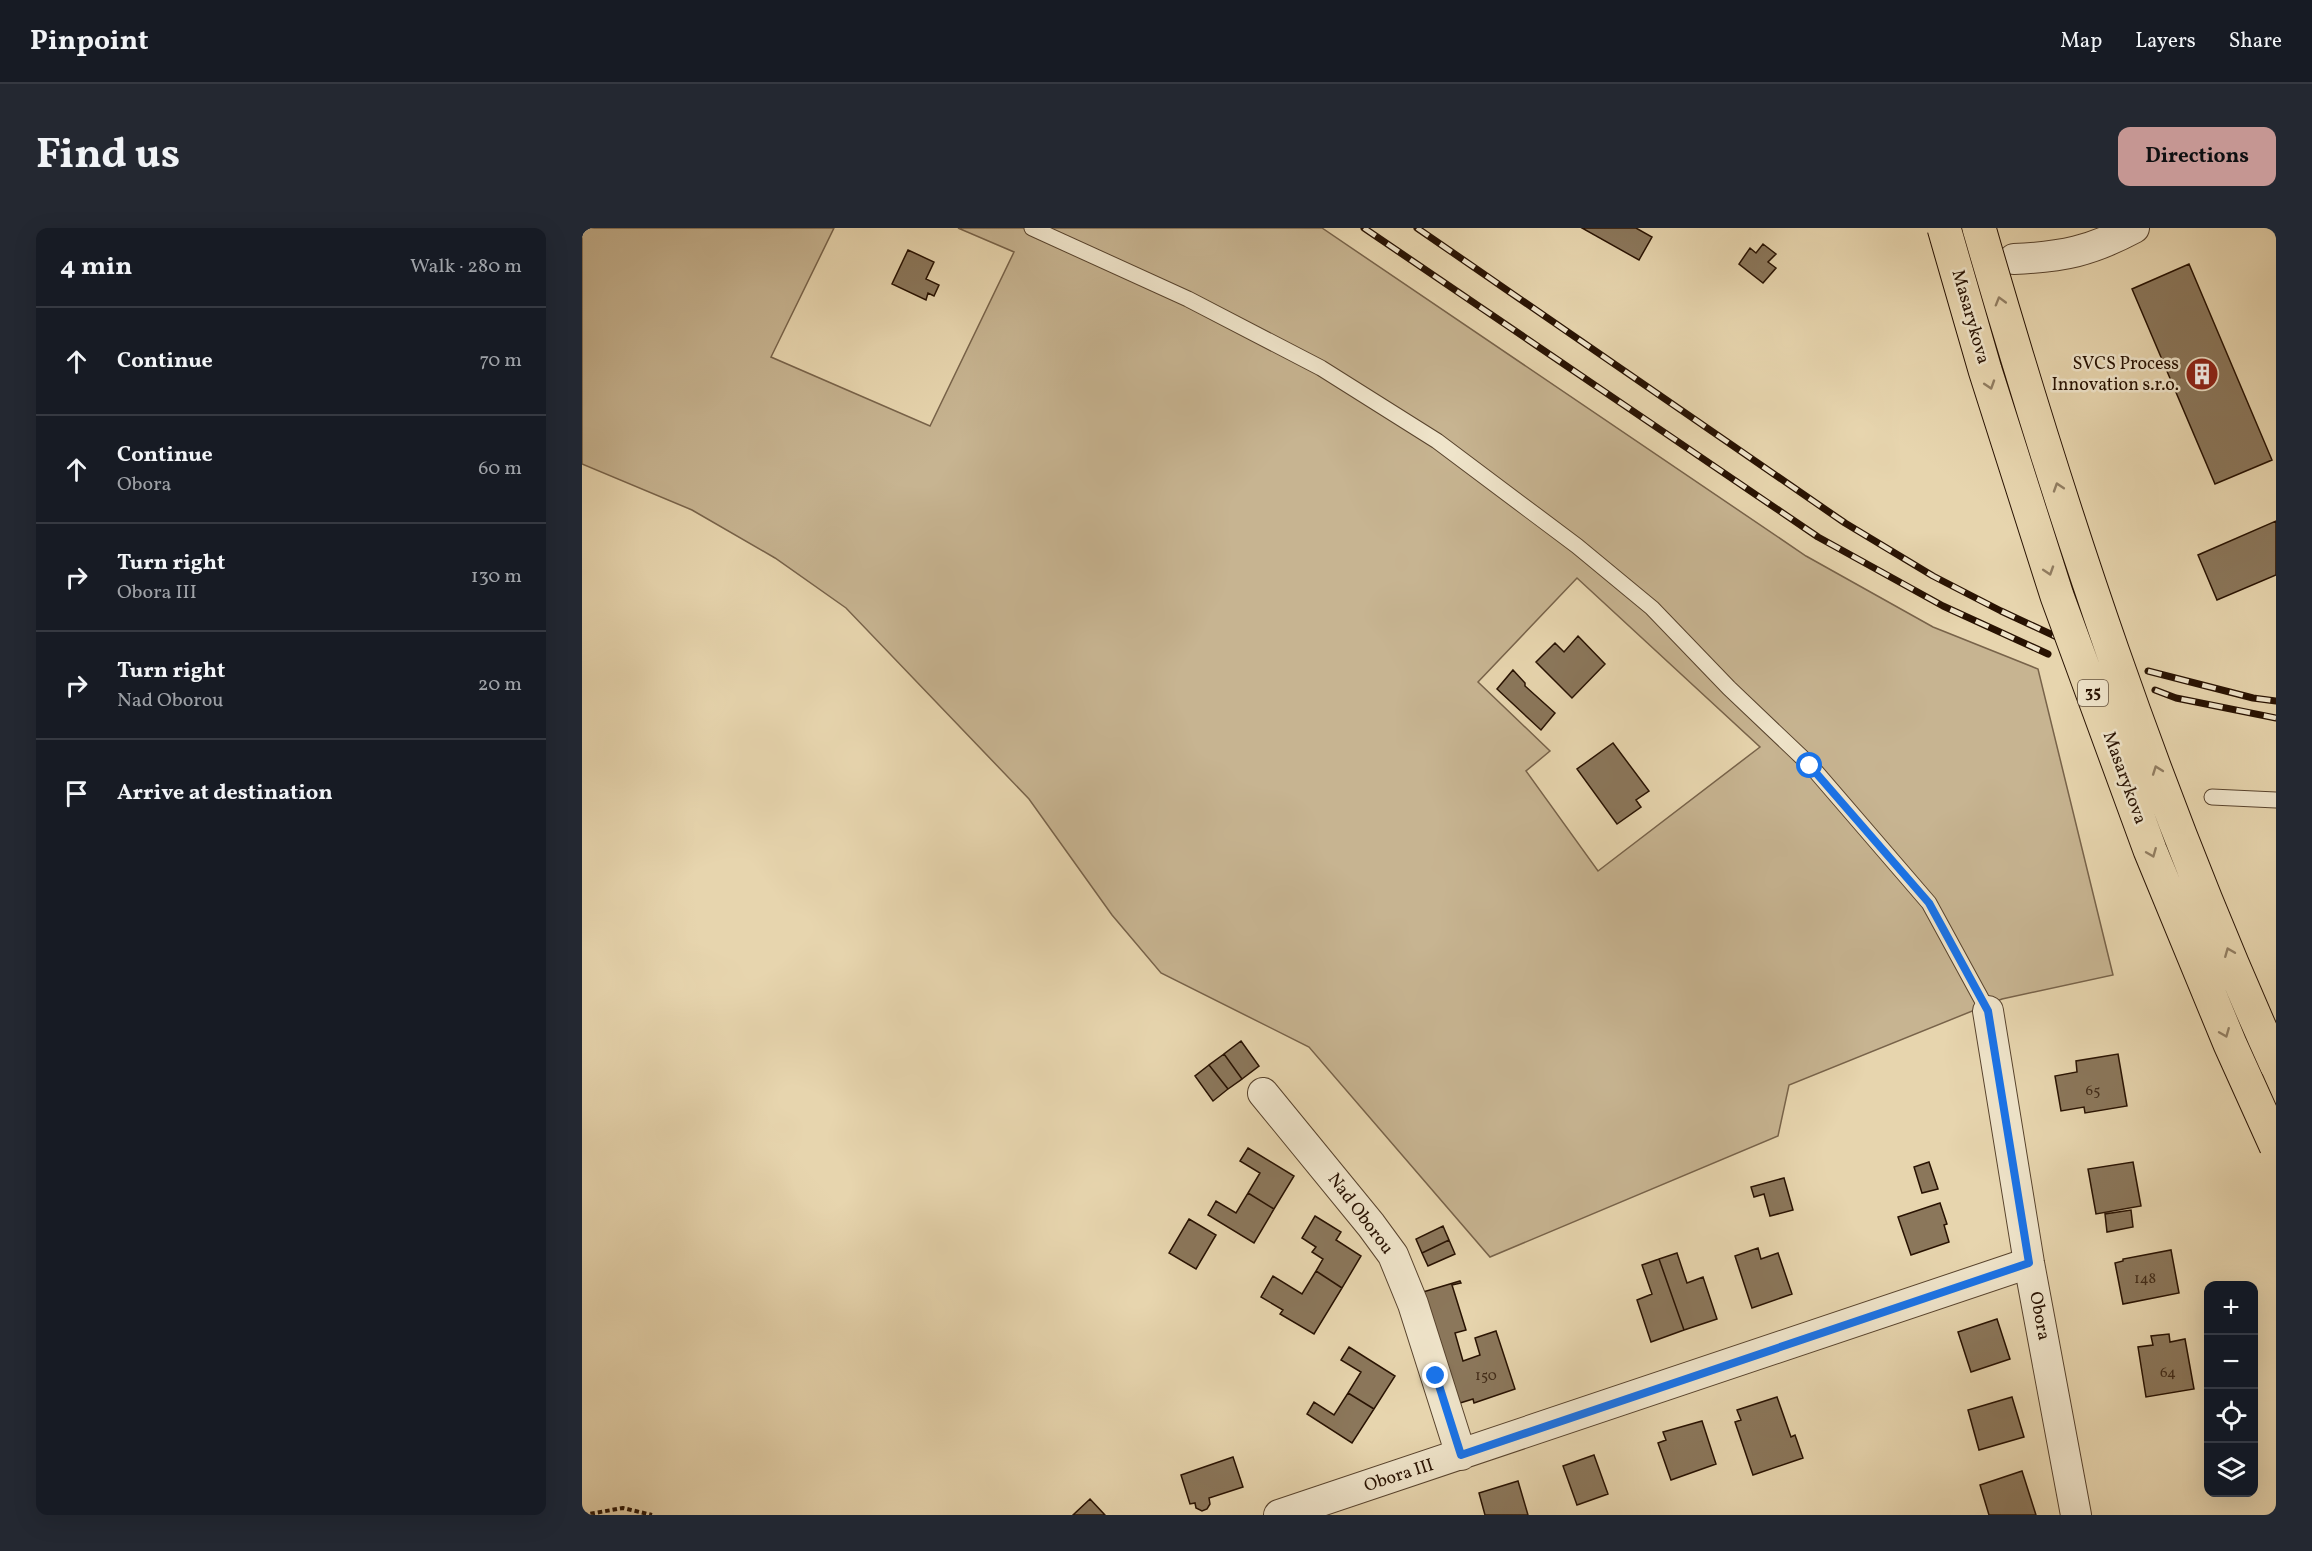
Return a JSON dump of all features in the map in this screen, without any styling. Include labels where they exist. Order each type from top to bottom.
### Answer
[{"type":"main road","name":"Masarykova","points":[[1944,228],[1985,370],[2057,596],[2150,850],[2230,1044],[2276,1146]]},
{"type":"main road","name":"Masarykova","points":[[1979,228],[2089,585],[2182,838],[2276,1064]]},
{"type":"street","points":[[2014,259],[2052,258],[2085,251],[2134,228]]},
{"type":"street","name":"Obora","points":[[1988,1011],[2029,1263],[2076,1515]]},
{"type":"street","name":"Nad Oborou","points":[[1263,1093],[1365,1217],[1393,1255],[1413,1304],[1461,1455]]},
{"type":"street","name":"Obora III","points":[[1279,1515],[2029,1263]]},
{"type":"lane","points":[[1032,228],[1188,300],[1321,368],[1437,441],[1577,546],[1652,608],[1810,766],[1929,903],[1988,1011]]},
{"type":"lane","points":[[2212,797],[2276,800]]},
{"type":"path","points":[[583,1515],[623,1508],[652,1515]]},
{"type":"shaded area","points":[[582,228],[834,228],[771,357],[930,426],[1014,252],[958,228],[1322,228],[1806,556],[1933,627],[2038,669],[2113,975],[2002,999],[1789,1085],[1778,1136],[1490,1257],[1309,1047],[1161,973],[1112,915],[1029,799],[846,608],[775,558],[692,510],[582,464]],"holes":[[[1577,578],[1760,747],[1598,871],[1526,771],[1550,751],[1478,682]]]},
{"type":"building","points":[[1582,228],[1636,228],[1652,237],[1639,260]]},
{"type":"building","points":[[1763,244],[1776,254],[1768,262],[1776,268],[1763,283],[1739,264],[1750,248],[1756,253]]},
{"type":"building","points":[[908,250],[934,262],[926,279],[939,285],[934,296],[928,293],[926,300],[892,284]]},
{"type":"building","name":"SVCS Process Innovation s.r.o.","points":[[2189,264],[2272,460],[2215,484],[2132,289]]},
{"type":"building","points":[[2276,521],[2276,575],[2217,600],[2198,555]]},
{"type":"building","points":[[1578,636],[1605,664],[1572,698],[1536,662],[1555,643],[1564,652]]},
{"type":"building","points":[[1513,670],[1525,686],[1555,713],[1541,730],[1497,689]]},
{"type":"building","points":[[1613,743],[1649,791],[1636,800],[1641,807],[1617,824],[1577,769]]},
{"type":"building","points":[[1241,1041],[1259,1066],[1242,1079],[1224,1054]]},
{"type":"building","points":[[1224,1054],[1242,1079],[1228,1089],[1209,1065]]},
{"type":"building","points":[[2118,1054],[2127,1106],[2085,1113],[2084,1107],[2061,1111],[2055,1076],[2077,1072],[2076,1061]]},
{"type":"building","points":[[1209,1065],[1228,1089],[1213,1101],[1195,1076]]},
{"type":"building","points":[[1248,1148],[1294,1176],[1274,1209],[1248,1193],[1260,1173],[1240,1161]]},
{"type":"building","points":[[1929,1162],[1938,1189],[1922,1193],[1914,1167]]},
{"type":"building","points":[[2133,1162],[2141,1206],[2096,1214],[2088,1169]]},
{"type":"building","points":[[1784,1178],[1793,1210],[1770,1216],[1764,1194],[1754,1197],[1751,1187]]},
{"type":"building","points":[[1248,1193],[1274,1209],[1254,1243],[1208,1215],[1216,1201],[1236,1213]]},
{"type":"building","points":[[1940,1203],[1947,1224],[1944,1225],[1949,1242],[1911,1255],[1898,1217]]},
{"type":"building","points":[[2131,1210],[2133,1227],[2107,1232],[2105,1214]]},
{"type":"building","points":[[1315,1216],[1341,1232],[1336,1240],[1361,1256],[1342,1288],[1316,1271],[1323,1259],[1312,1252],[1316,1247],[1302,1238]]},
{"type":"building","points":[[1189,1219],[1216,1235],[1196,1269],[1169,1253]]},
{"type":"building","points":[[1443,1226],[1449,1240],[1422,1253],[1416,1239]]},
{"type":"building","points":[[1449,1240],[1455,1254],[1428,1266],[1422,1253]]},
{"type":"building","points":[[1758,1248],[1761,1259],[1778,1253],[1792,1294],[1752,1308],[1735,1256]]},
{"type":"building","points":[[2171,1250],[2179,1293],[2123,1304],[2115,1263],[2123,1259]]},
{"type":"building","points":[[1677,1253],[1687,1283],[1703,1277],[1717,1319],[1684,1330],[1659,1259]]},
{"type":"building","points":[[1659,1259],[1684,1330],[1651,1342],[1637,1300],[1652,1294],[1642,1265]]},
{"type":"building","points":[[1316,1271],[1342,1288],[1314,1334],[1280,1314],[1283,1310],[1261,1297],[1273,1276],[1302,1294]]},
{"type":"building","points":[[1460,1281],[1461,1283],[1452,1285],[1466,1330],[1455,1333],[1463,1361],[1480,1355],[1475,1338],[1496,1331],[1515,1389],[1474,1403],[1473,1399],[1460,1403],[1423,1292]]},
{"type":"building","points":[[1997,1319],[2010,1359],[1971,1372],[1958,1332]]},
{"type":"building","points":[[2169,1334],[2170,1342],[2185,1339],[2194,1389],[2146,1397],[2138,1347],[2153,1345],[2151,1336]]},
{"type":"building","points":[[1349,1347],[1395,1376],[1374,1409],[1348,1393],[1361,1372],[1341,1360]]},
{"type":"building","points":[[1348,1393],[1374,1409],[1352,1443],[1307,1414],[1314,1402],[1334,1415]]},
{"type":"building","points":[[1777,1397],[1791,1437],[1795,1435],[1803,1458],[1753,1475],[1735,1422],[1741,1420],[1737,1410]]},
{"type":"building","points":[[2012,1397],[2024,1437],[1979,1450],[1968,1410]]},
{"type":"building","points":[[1702,1421],[1716,1464],[1671,1480],[1658,1443],[1666,1440],[1663,1432]]},
{"type":"building","points":[[1594,1455],[1608,1494],[1577,1505],[1563,1466]]},
{"type":"building","points":[[1233,1457],[1243,1487],[1209,1498],[1210,1504],[1202,1511],[1196,1508],[1195,1503],[1190,1504],[1181,1475]]},
{"type":"building","points":[[2022,1471],[2036,1515],[1989,1515],[1980,1485]]},
{"type":"building","points":[[1518,1481],[1528,1515],[1485,1515],[1479,1493]]},
{"type":"building","points":[[1090,1499],[1105,1515],[1073,1515]]},
{"type":"railway","points":[[1364,228],[1818,537],[1943,606],[2048,654]]},
{"type":"railway","points":[[1417,228],[1845,523],[1933,576],[2057,637]]},
{"type":"railway","points":[[2148,671],[2253,698],[2276,701]]},
{"type":"railway","points":[[2155,690],[2176,698],[2276,718]]},
{"type":"place","name":"SVCS Process Innovation s.r.o.","points":[[2202,374]]},
{"type":"route","points":[[1436,1376],[1461,1455],[2029,1263],[1988,1011],[1929,903],[1810,766]]}]
